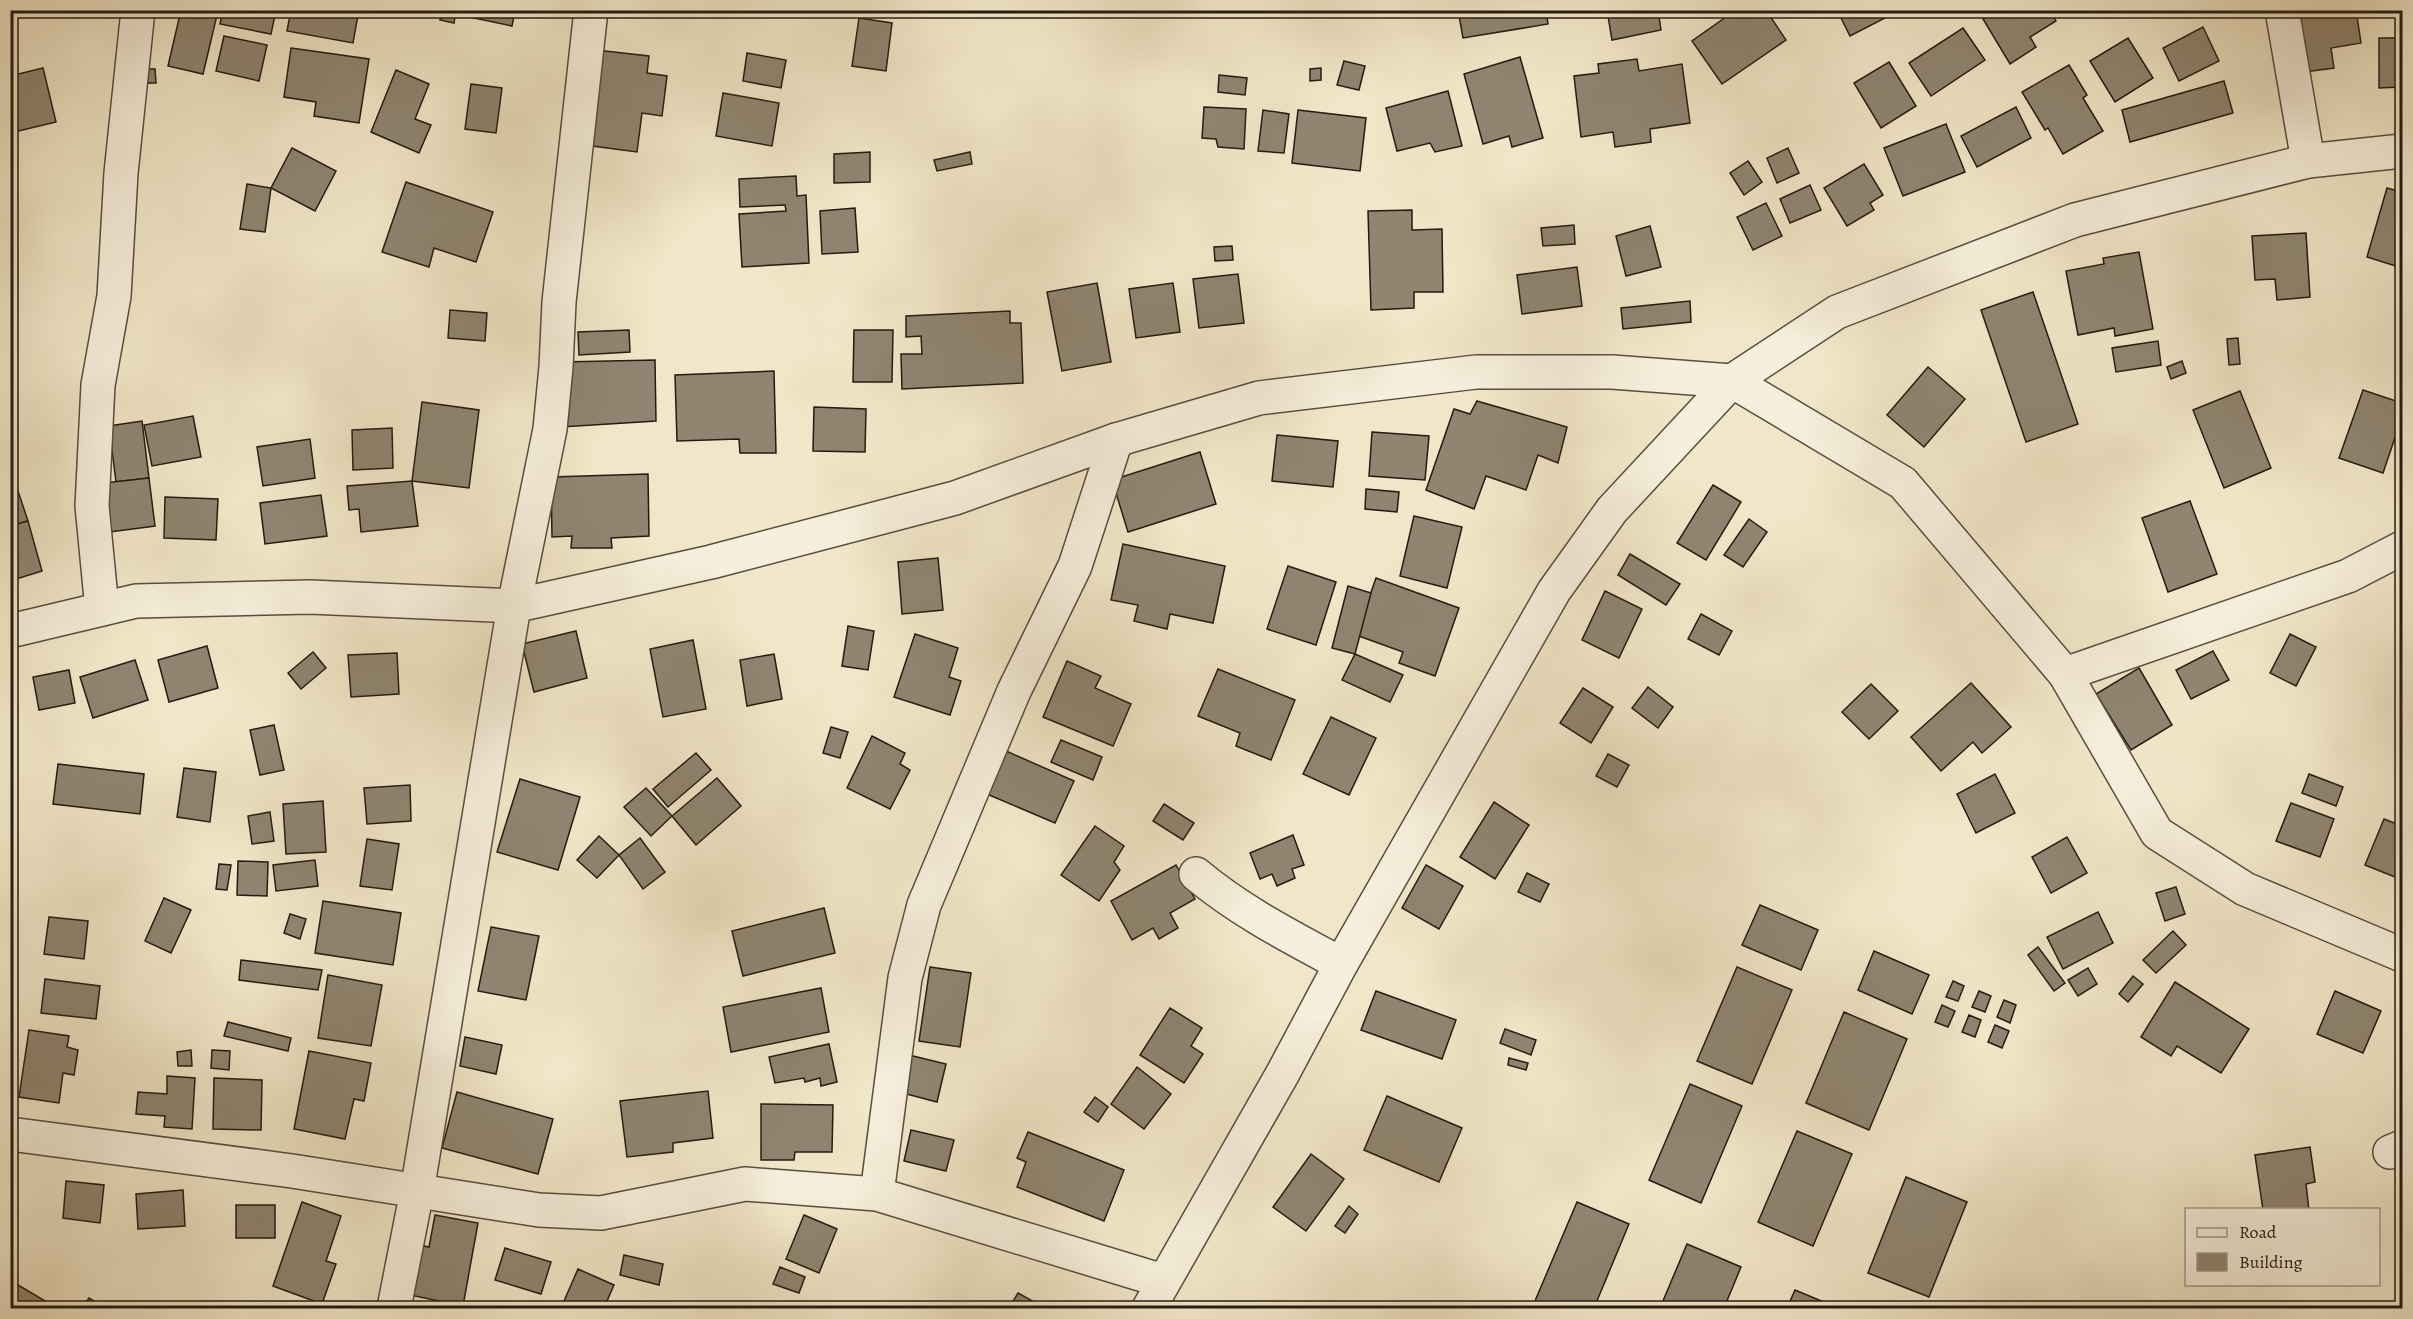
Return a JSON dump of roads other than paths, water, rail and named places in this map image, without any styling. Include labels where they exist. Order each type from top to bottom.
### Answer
[{"type":"street","points":[[102,609],[92,506],[98,385],[114,296],[121,173],[138,10]]},
{"type":"street","points":[[394,1308],[417,1191],[514,606],[550,429],[559,302],[591,10]]},
{"type":"street","points":[[2282,10],[2308,161]]},
{"type":"street","points":[[10,1134],[292,1171],[538,1210],[601,1213],[745,1184],[877,1194],[1156,1295],[1283,1073],[1341,964],[1554,591],[1612,510],[1732,381],[1837,312],[2075,220],[2308,161],[2403,151]]},
{"type":"street","points":[[10,631],[136,601],[310,597],[514,606],[711,562],[954,498],[1116,440],[1259,398],[1476,372],[1612,372],[1732,381],[1903,483],[2065,674],[2157,833],[2245,889],[2403,955]]},
{"type":"street","points":[[877,1194],[905,978],[924,905],[1014,691],[1075,566],[1116,440]]},
{"type":"street","points":[[2065,674],[2348,576],[2403,548]]},
{"type":"street","points":[[1196,874],[1231,902],[1341,964]]}]
